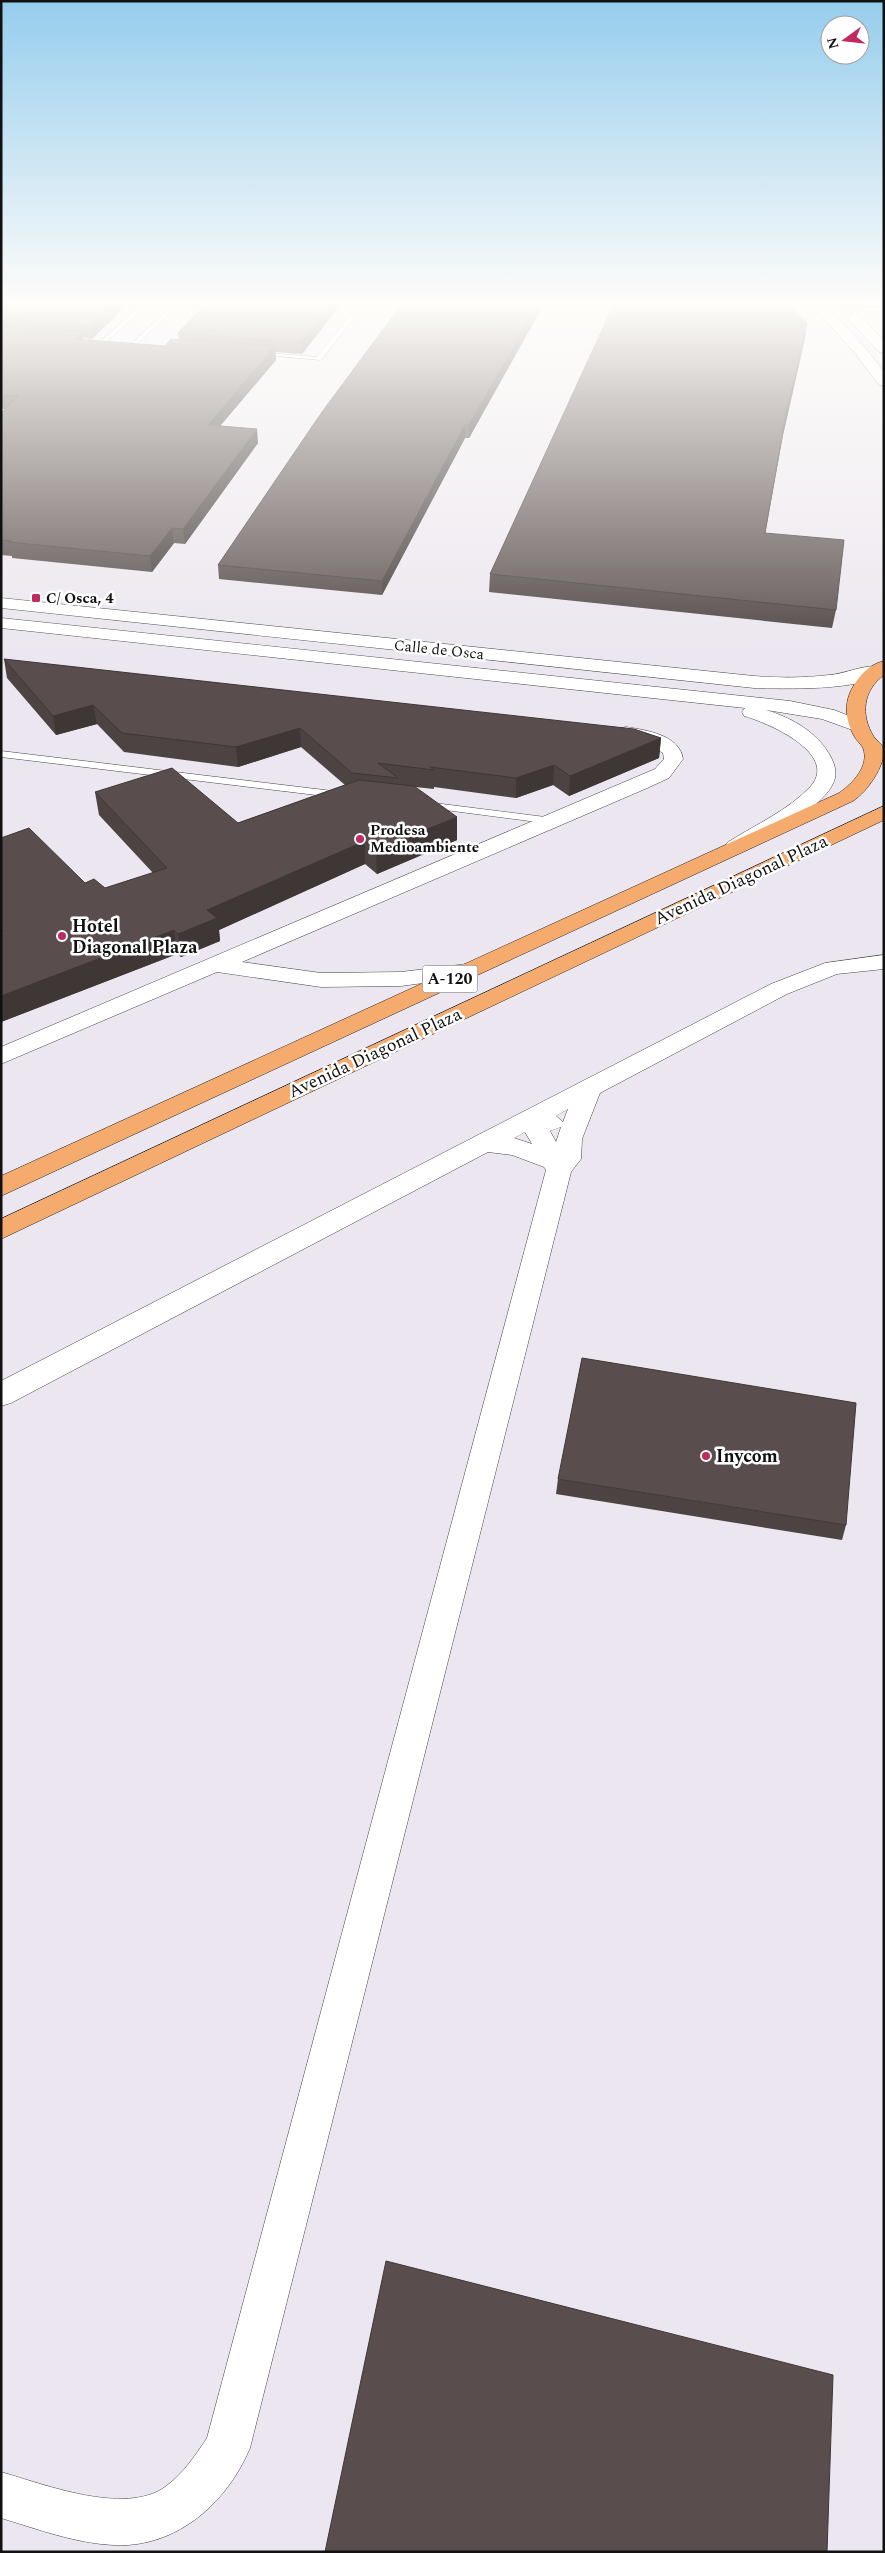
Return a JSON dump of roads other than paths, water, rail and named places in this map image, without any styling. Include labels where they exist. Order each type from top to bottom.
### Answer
[{"type":"main road","name":"A-120","points":[[878,755],[858,726],[854,711],[856,696],[864,682],[880,668]]},
{"type":"main road","name":"Avenida Diagonal Plaza","points":[[1,1187],[857,791],[878,755]]},
{"type":"main road","name":"Avenida Diagonal Plaza","points":[[1,1230],[884,812]]},
{"type":"street","name":"Calle de Osca","points":[[1,603],[754,682],[802,682],[862,675],[880,668]]},
{"type":"street","name":"Calle de Osca","points":[[1,623],[810,710],[858,726]]},
{"type":"street","points":[[704,700],[757,713],[792,729],[811,742],[822,758],[826,770],[823,783],[813,796],[725,852]]},
{"type":"street","points":[[1,1056],[660,775],[670,766],[673,758],[672,752],[656,739],[611,731]]},
{"type":"street","points":[[1,1395],[779,989],[833,968],[884,962]]},
{"type":"street","name":"Avenida Diagonal Plaza","points":[[213,965],[321,980],[401,979],[467,971]]},
{"type":"street","points":[[1,2495],[68,2515],[104,2522],[129,2524],[152,2520],[176,2508],[198,2491],[214,2473],[227,2448],[561,1157],[589,1089]]},
{"type":"street","points":[[534,1118],[538,1132],[561,1157]]},
{"type":"street","points":[[485,1144],[515,1147],[561,1157]]},
{"type":"lane","points":[[1,754],[356,797]]},
{"type":"lane","points":[[415,804],[553,821]]},
{"type":"place","name":"C/ Osca, 4","points":[[36,598]]},
{"type":"place","name":"Prodesa Medioambiente","points":[[360,839]]},
{"type":"place","name":"Hotel Diagonal Plaza","points":[[62,936]]},
{"type":"place","name":"Inycom","points":[[706,1456]]}]
